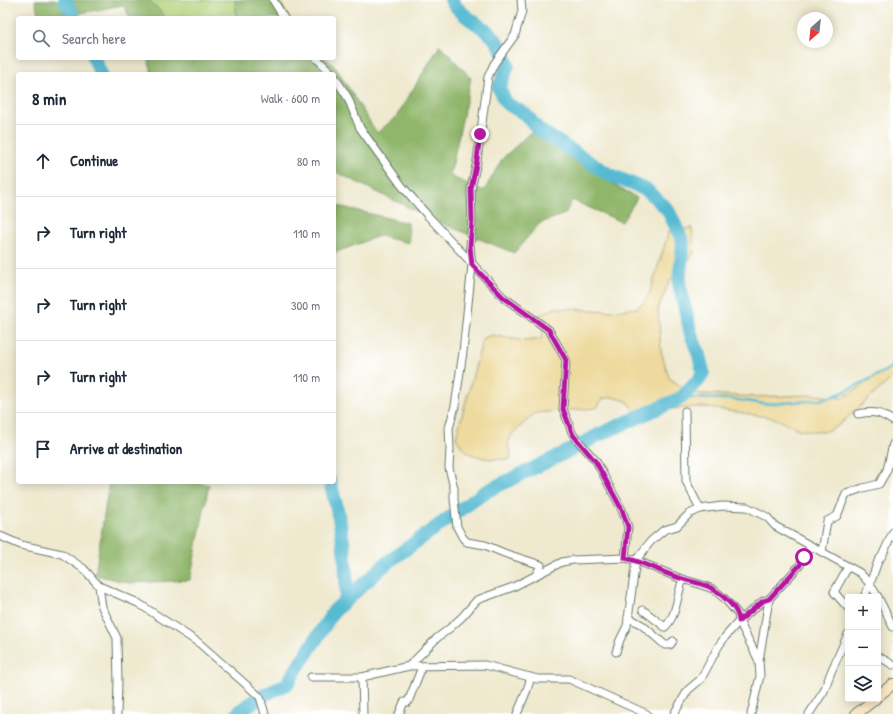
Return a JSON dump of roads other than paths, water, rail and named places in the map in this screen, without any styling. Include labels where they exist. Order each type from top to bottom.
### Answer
[{"type":"street","points":[[273,0],[283,16]]},
{"type":"street","points":[[521,0],[522,11],[515,35],[494,64],[488,77],[477,160],[471,189],[472,220],[470,246],[472,265],[463,352],[455,406],[449,428],[449,468],[454,488],[457,527],[462,538],[467,542],[485,545],[540,565],[535,577]]},
{"type":"street","points":[[318,60],[330,72]]},
{"type":"street","points":[[336,80],[348,98],[360,128],[402,186],[472,265],[503,297],[549,330],[566,360],[563,409],[573,435],[596,462],[622,510],[628,527],[625,558]]},
{"type":"street","points":[[685,411],[686,481],[700,509]]},
{"type":"street","points":[[858,414],[872,412],[893,421]]},
{"type":"street","points":[[822,552],[826,521],[837,516],[846,494],[879,484],[887,470],[893,444]]},
{"type":"street","points":[[616,652],[627,626],[636,560],[651,541],[664,530],[677,526],[689,514],[700,509],[722,506],[747,507],[767,517],[775,526],[860,573],[870,584],[876,594]]},
{"type":"street","points":[[865,594],[878,561],[882,556],[893,532]]},
{"type":"street","points":[[0,536],[21,545],[62,554],[84,569],[99,586],[138,603],[199,642],[260,697],[265,714]]},
{"type":"street","points":[[674,714],[688,690],[702,679],[718,647],[739,621],[763,601],[769,599],[800,565],[811,546]]},
{"type":"street","points":[[409,666],[437,638],[462,617],[477,600],[513,587],[562,562],[573,560],[625,558],[636,560],[683,579],[713,589],[724,598],[738,614],[739,621],[759,662]]},
{"type":"street","points":[[845,605],[834,592],[848,567]]},
{"type":"street","points":[[643,610],[665,627],[669,624],[683,579]]},
{"type":"street","points":[[99,586],[102,607],[117,638],[117,714]]},
{"type":"street","points":[[751,714],[760,676],[759,662],[769,599]]},
{"type":"street","points":[[881,603],[893,627]]},
{"type":"street","points":[[628,617],[642,626],[665,645],[670,645],[673,641]]},
{"type":"street","points":[[809,714],[824,691],[845,641]]},
{"type":"street","points":[[881,658],[893,665]]},
{"type":"street","points":[[311,677],[362,677],[409,666],[485,665],[531,677],[569,679],[636,712],[647,714]]},
{"type":"street","points":[[399,714],[404,702],[408,702],[422,667]]},
{"type":"street","points":[[362,677],[364,714]]},
{"type":"street","points":[[516,714],[528,690],[531,677]]},
{"type":"street","points":[[881,694],[893,684]]},
{"type":"street","points":[[856,714],[870,702]]},
{"type":"waterway","points":[[65,0],[73,16]]},
{"type":"waterway","points":[[237,714],[260,697],[287,684],[334,611],[388,562],[485,492],[581,445],[596,436],[681,398],[699,380],[703,372],[699,355],[691,334],[679,283],[683,242],[668,210],[647,190],[608,174],[539,130],[525,114],[506,103],[499,88],[508,65],[502,51],[491,34],[463,13],[451,0]]},
{"type":"waterway","points":[[95,60],[100,72]]},
{"type":"waterway","points":[[681,398],[731,399],[766,404],[821,400],[842,393],[893,367]]},
{"type":"waterway","points":[[330,484],[343,541],[346,570],[346,600]]}]
